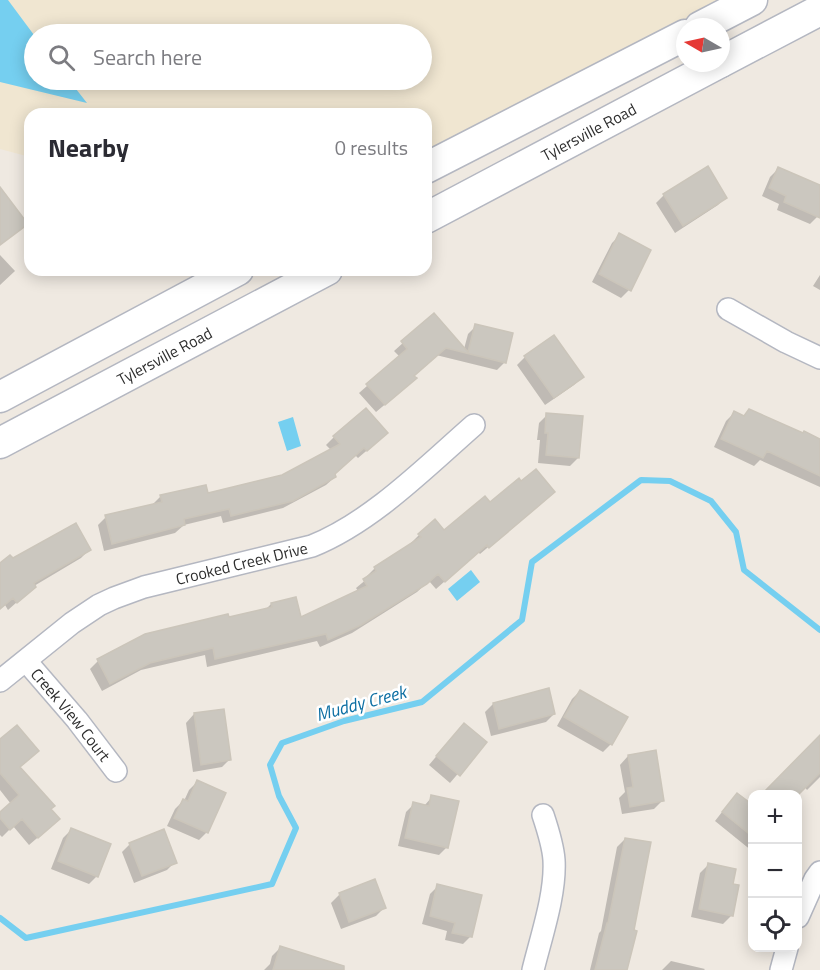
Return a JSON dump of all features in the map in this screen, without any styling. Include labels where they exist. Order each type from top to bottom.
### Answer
[{"type":"main road","points":[[717,18],[752,0]]},
{"type":"main road","name":"Tylersville Road","points":[[730,58],[820,10]]},
{"type":"main road","points":[[432,165],[676,39]]},
{"type":"main road","name":"Tylersville Road","points":[[432,215],[703,72]]},
{"type":"main road","points":[[0,397],[227,276]]},
{"type":"main road","name":"Tylersville Road","points":[[0,443],[316,276]]},
{"type":"street","points":[[728,309],[786,342],[820,358]]},
{"type":"street","name":"Crooked Creek Drive","points":[[0,681],[72,623],[114,598],[144,587],[312,546],[326,540],[353,525],[390,497],[474,425]]},
{"type":"street","name":"Creek View Court","points":[[26,661],[116,771]]},
{"type":"street","points":[[533,970],[554,876],[552,845],[543,815]]},
{"type":"street","points":[[802,907],[820,872]]},
{"type":"street","points":[[781,970],[786,952]]},
{"type":"shaded area","points":[[0,0],[752,0],[717,18],[676,18],[676,39],[432,165],[432,108],[24,108],[24,155],[0,149]]},
{"type":"water","points":[[0,0],[8,0],[26,24],[24,24],[24,88],[0,82]]},
{"type":"water","points":[[33,90],[77,90],[87,103]]},
{"type":"water","points":[[293,417],[301,446],[287,451],[278,422]]},
{"type":"water","points":[[471,570],[480,582],[457,601],[448,589]]},
{"type":"building","points":[[708,166],[727,198],[683,226],[663,194]]},
{"type":"building","points":[[778,167],[820,185],[820,218],[784,202],[786,196],[769,188]]},
{"type":"building","points":[[0,187],[24,219],[24,227],[0,245]]},
{"type":"building","points":[[619,233],[651,250],[631,291],[599,274]]},
{"type":"building","points":[[434,313],[468,352],[475,324],[513,333],[506,363],[446,348],[414,376],[417,378],[385,405],[366,384],[407,349],[401,341]]},
{"type":"building","points":[[554,335],[584,377],[554,398],[524,356]]},
{"type":"building","points":[[366,408],[388,433],[367,451],[364,448],[335,474],[336,477],[293,501],[231,516],[229,509],[184,519],[185,525],[112,544],[105,515],[162,502],[160,495],[206,485],[208,493],[282,475],[340,444],[333,436]]},
{"type":"building","points":[[749,409],[820,439],[820,476],[767,451],[763,458],[721,439],[734,411],[744,416]]},
{"type":"building","points":[[546,413],[583,416],[579,458],[546,455],[548,433],[545,433]]},
{"type":"building","points":[[536,469],[555,492],[489,548],[487,545],[445,582],[438,574],[427,584],[361,625],[328,640],[326,634],[215,659],[213,648],[150,663],[110,684],[97,659],[145,634],[228,614],[229,617],[272,607],[271,603],[296,597],[301,617],[367,586],[363,579],[376,571],[374,567],[421,537],[418,534],[435,519],[444,530],[485,496],[490,502],[519,478],[521,481]]},
{"type":"building","points":[[76,523],[91,550],[34,583],[36,587],[17,603],[13,598],[0,609],[0,563],[10,555],[13,558]]},
{"type":"building","points":[[549,688],[555,714],[499,729],[493,703]]},
{"type":"building","points":[[580,690],[628,717],[612,745],[564,717]]},
{"type":"building","points":[[224,709],[231,760],[201,765],[194,713]]},
{"type":"building","points":[[464,723],[487,742],[460,776],[436,756]]},
{"type":"building","points":[[17,725],[39,751],[20,767],[55,806],[51,809],[60,819],[38,838],[22,819],[10,830],[0,818],[0,812],[19,795],[0,773],[0,739]]},
{"type":"building","points":[[820,735],[820,773],[802,791],[766,790]]},
{"type":"building","points":[[656,750],[664,801],[630,807],[627,788],[633,787],[628,755]]},
{"type":"building","points":[[197,780],[226,793],[208,833],[174,818],[183,799],[188,801]]},
{"type":"building","points":[[737,793],[748,801],[748,833],[722,812]]},
{"type":"building","points":[[431,795],[459,801],[448,848],[405,838],[413,802],[429,806]]},
{"type":"building","points":[[71,828],[111,844],[98,877],[58,861]]},
{"type":"building","points":[[164,829],[177,863],[142,876],[129,843]]},
{"type":"building","points":[[625,838],[651,842],[634,930],[637,931],[627,970],[595,970],[608,923]]},
{"type":"building","points":[[708,863],[736,869],[733,884],[739,885],[733,916],[699,909]]},
{"type":"building","points":[[375,879],[386,908],[349,922],[339,893]]},
{"type":"building","points":[[437,884],[482,895],[472,937],[452,933],[455,923],[430,916]]},
{"type":"building","points":[[280,946],[344,966],[344,970],[273,970]]},
{"type":"waterway","name":"Muddy Creek","points":[[0,918],[26,938],[272,884],[296,828],[279,796],[270,765],[282,743],[344,721],[422,702],[522,620],[532,562],[641,480],[670,481],[711,501],[736,532],[744,570],[820,630]]}]
